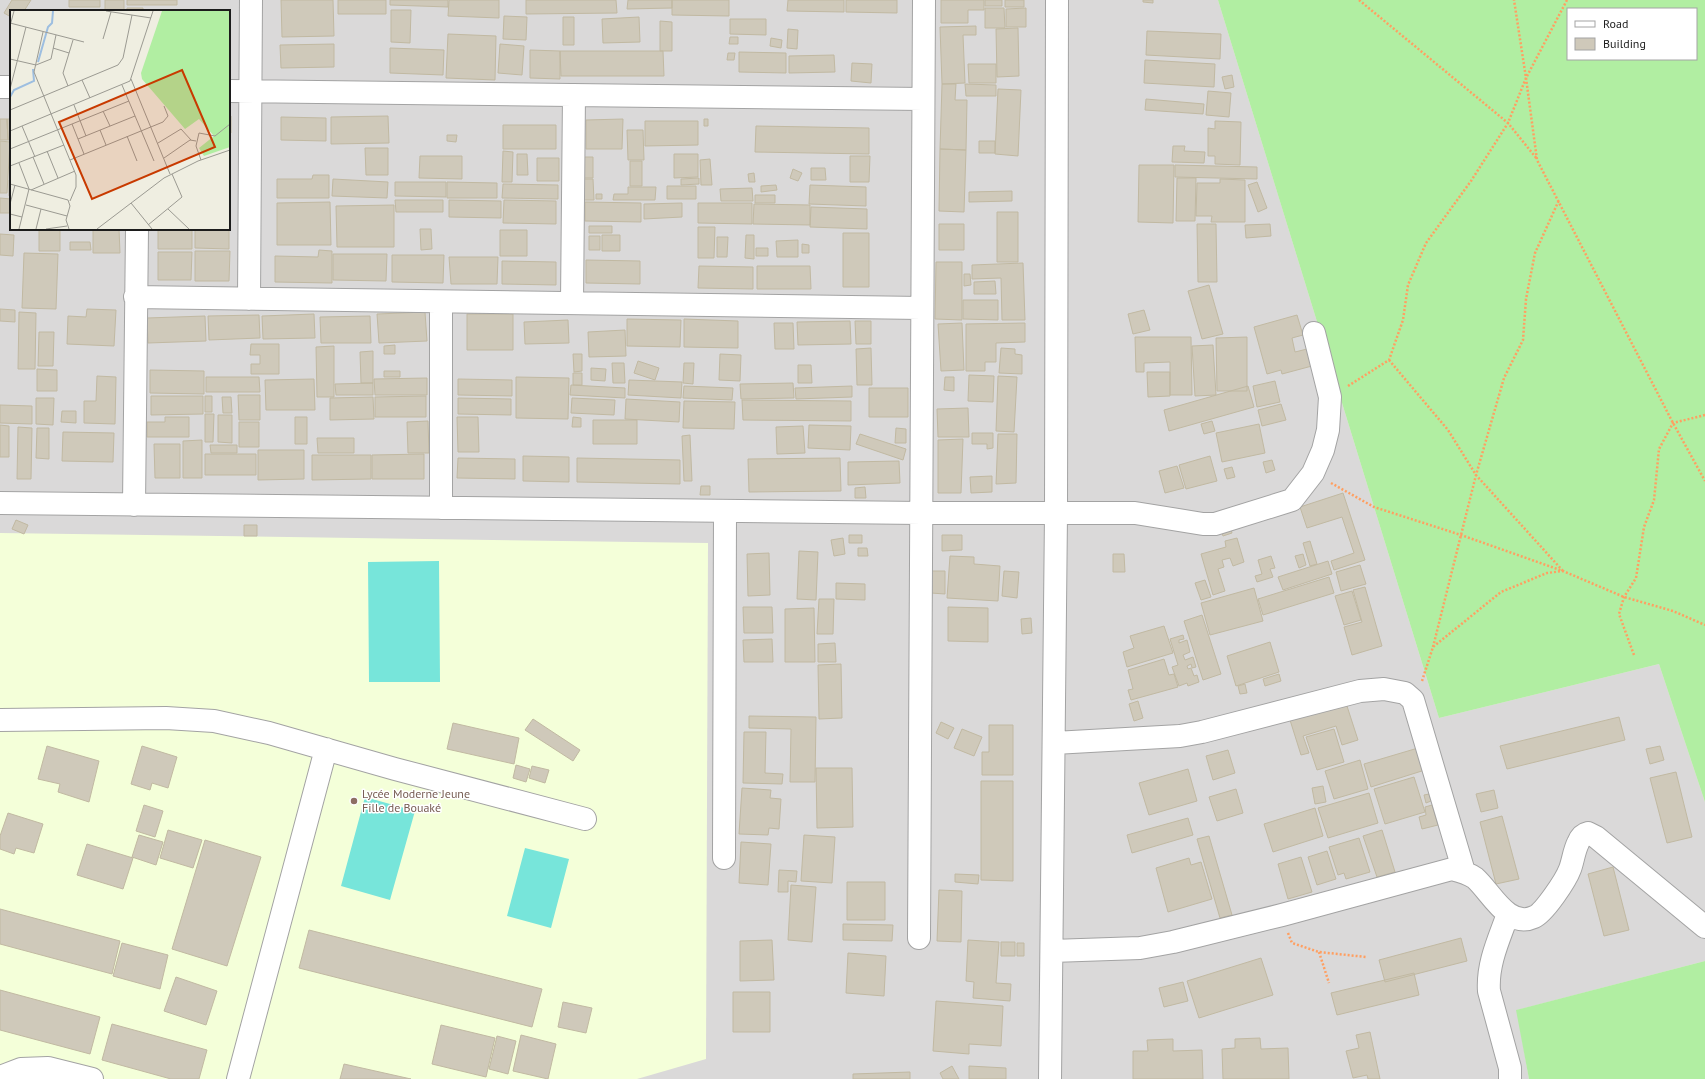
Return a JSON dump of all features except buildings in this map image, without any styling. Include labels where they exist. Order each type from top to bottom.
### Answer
[{"type":"street","points":[[249,299],[239,91],[251,0]]},
{"type":"street","points":[[919,938],[921,308],[924,0]]},
{"type":"street","points":[[1050,1079],[1056,514],[1057,0]]},
{"type":"street","points":[[239,91],[923,99]]},
{"type":"street","points":[[572,302],[574,94]]},
{"type":"street","points":[[134,505],[136,230]]},
{"type":"street","points":[[135,297],[921,308]]},
{"type":"street","points":[[441,302],[441,508]]},
{"type":"street","points":[[0,503],[921,513],[1135,513],[1203,524],[1215,524],[1292,500],[1313,473],[1323,450],[1328,430],[1330,398],[1314,333]]},
{"type":"street","points":[[724,858],[726,511]]},
{"type":"street","points":[[1054,743],[1180,736],[1202,732],[1360,691],[1384,689],[1405,693],[1413,700],[1464,872]]},
{"type":"street","points":[[0,721],[166,718],[214,722],[269,732],[395,769],[585,819]]},
{"type":"street","points":[[238,1079],[326,749]]},
{"type":"street","points":[[1052,951],[1140,948],[1173,942],[1452,870],[1464,872],[1474,878],[1508,914],[1517,919],[1527,920],[1537,916],[1564,881],[1569,871],[1578,842],[1582,835],[1588,833],[1596,837],[1705,927]]},
{"type":"street","points":[[1508,914],[1490,965],[1488,978],[1510,1068],[1510,1079]]},
{"type":"street","points":[[0,1077],[22,1069],[48,1068],[92,1079]]},
{"type":"path","points":[[1359,0],[1508,123],[1537,160],[1559,200],[1672,423],[1705,481]]},
{"type":"path","points":[[1514,0],[1537,160]]},
{"type":"path","points":[[1330,398],[1389,360],[1403,320],[1408,285],[1426,243],[1471,181],[1508,123],[1526,78],[1567,0]]},
{"type":"path","points":[[1413,700],[1419,691],[1433,647],[1476,475],[1504,378],[1523,340],[1526,299],[1535,253],[1559,200]]},
{"type":"path","points":[[1389,360],[1448,430],[1476,475],[1563,571]]},
{"type":"path","points":[[1634,655],[1619,614],[1624,597],[1636,578],[1644,527],[1654,500],[1658,449],[1672,423],[1705,415]]},
{"type":"path","points":[[1313,473],[1374,507],[1461,535],[1563,571],[1624,597],[1673,611],[1705,625]]},
{"type":"path","points":[[1433,647],[1501,592],[1547,573],[1563,571]]},
{"type":"path","points":[[1282,915],[1292,943],[1319,952],[1366,957]]},
{"type":"path","points":[[1319,952],[1329,983]]},
{"type":"shaded area","points":[[0,0],[1218,0],[1439,718],[1659,664],[1705,802],[1705,961],[1517,1010],[1529,1079],[0,1079]]},
{"type":"shaded area","name":"Lycée Moderne Jeune Fille de Bouaké","points":[[0,533],[708,543],[706,1059],[637,1079],[0,1079]]},
{"type":"shaded area","points":[[439,561],[440,682],[369,682],[368,562]]},
{"type":"shaded area","points":[[365,797],[415,811],[390,900],[341,886]]},
{"type":"shaded area","points":[[525,848],[569,859],[551,928],[507,916]]},
{"type":"green space","points":[[1218,0],[1705,0],[1705,802],[1659,664],[1439,718]]},
{"type":"green space","points":[[1705,961],[1705,1079],[1529,1079],[1516,1010]]},
{"type":"place","name":"Lycée Moderne Jeune Fille de Bouaké","points":[[354,801]]}]
